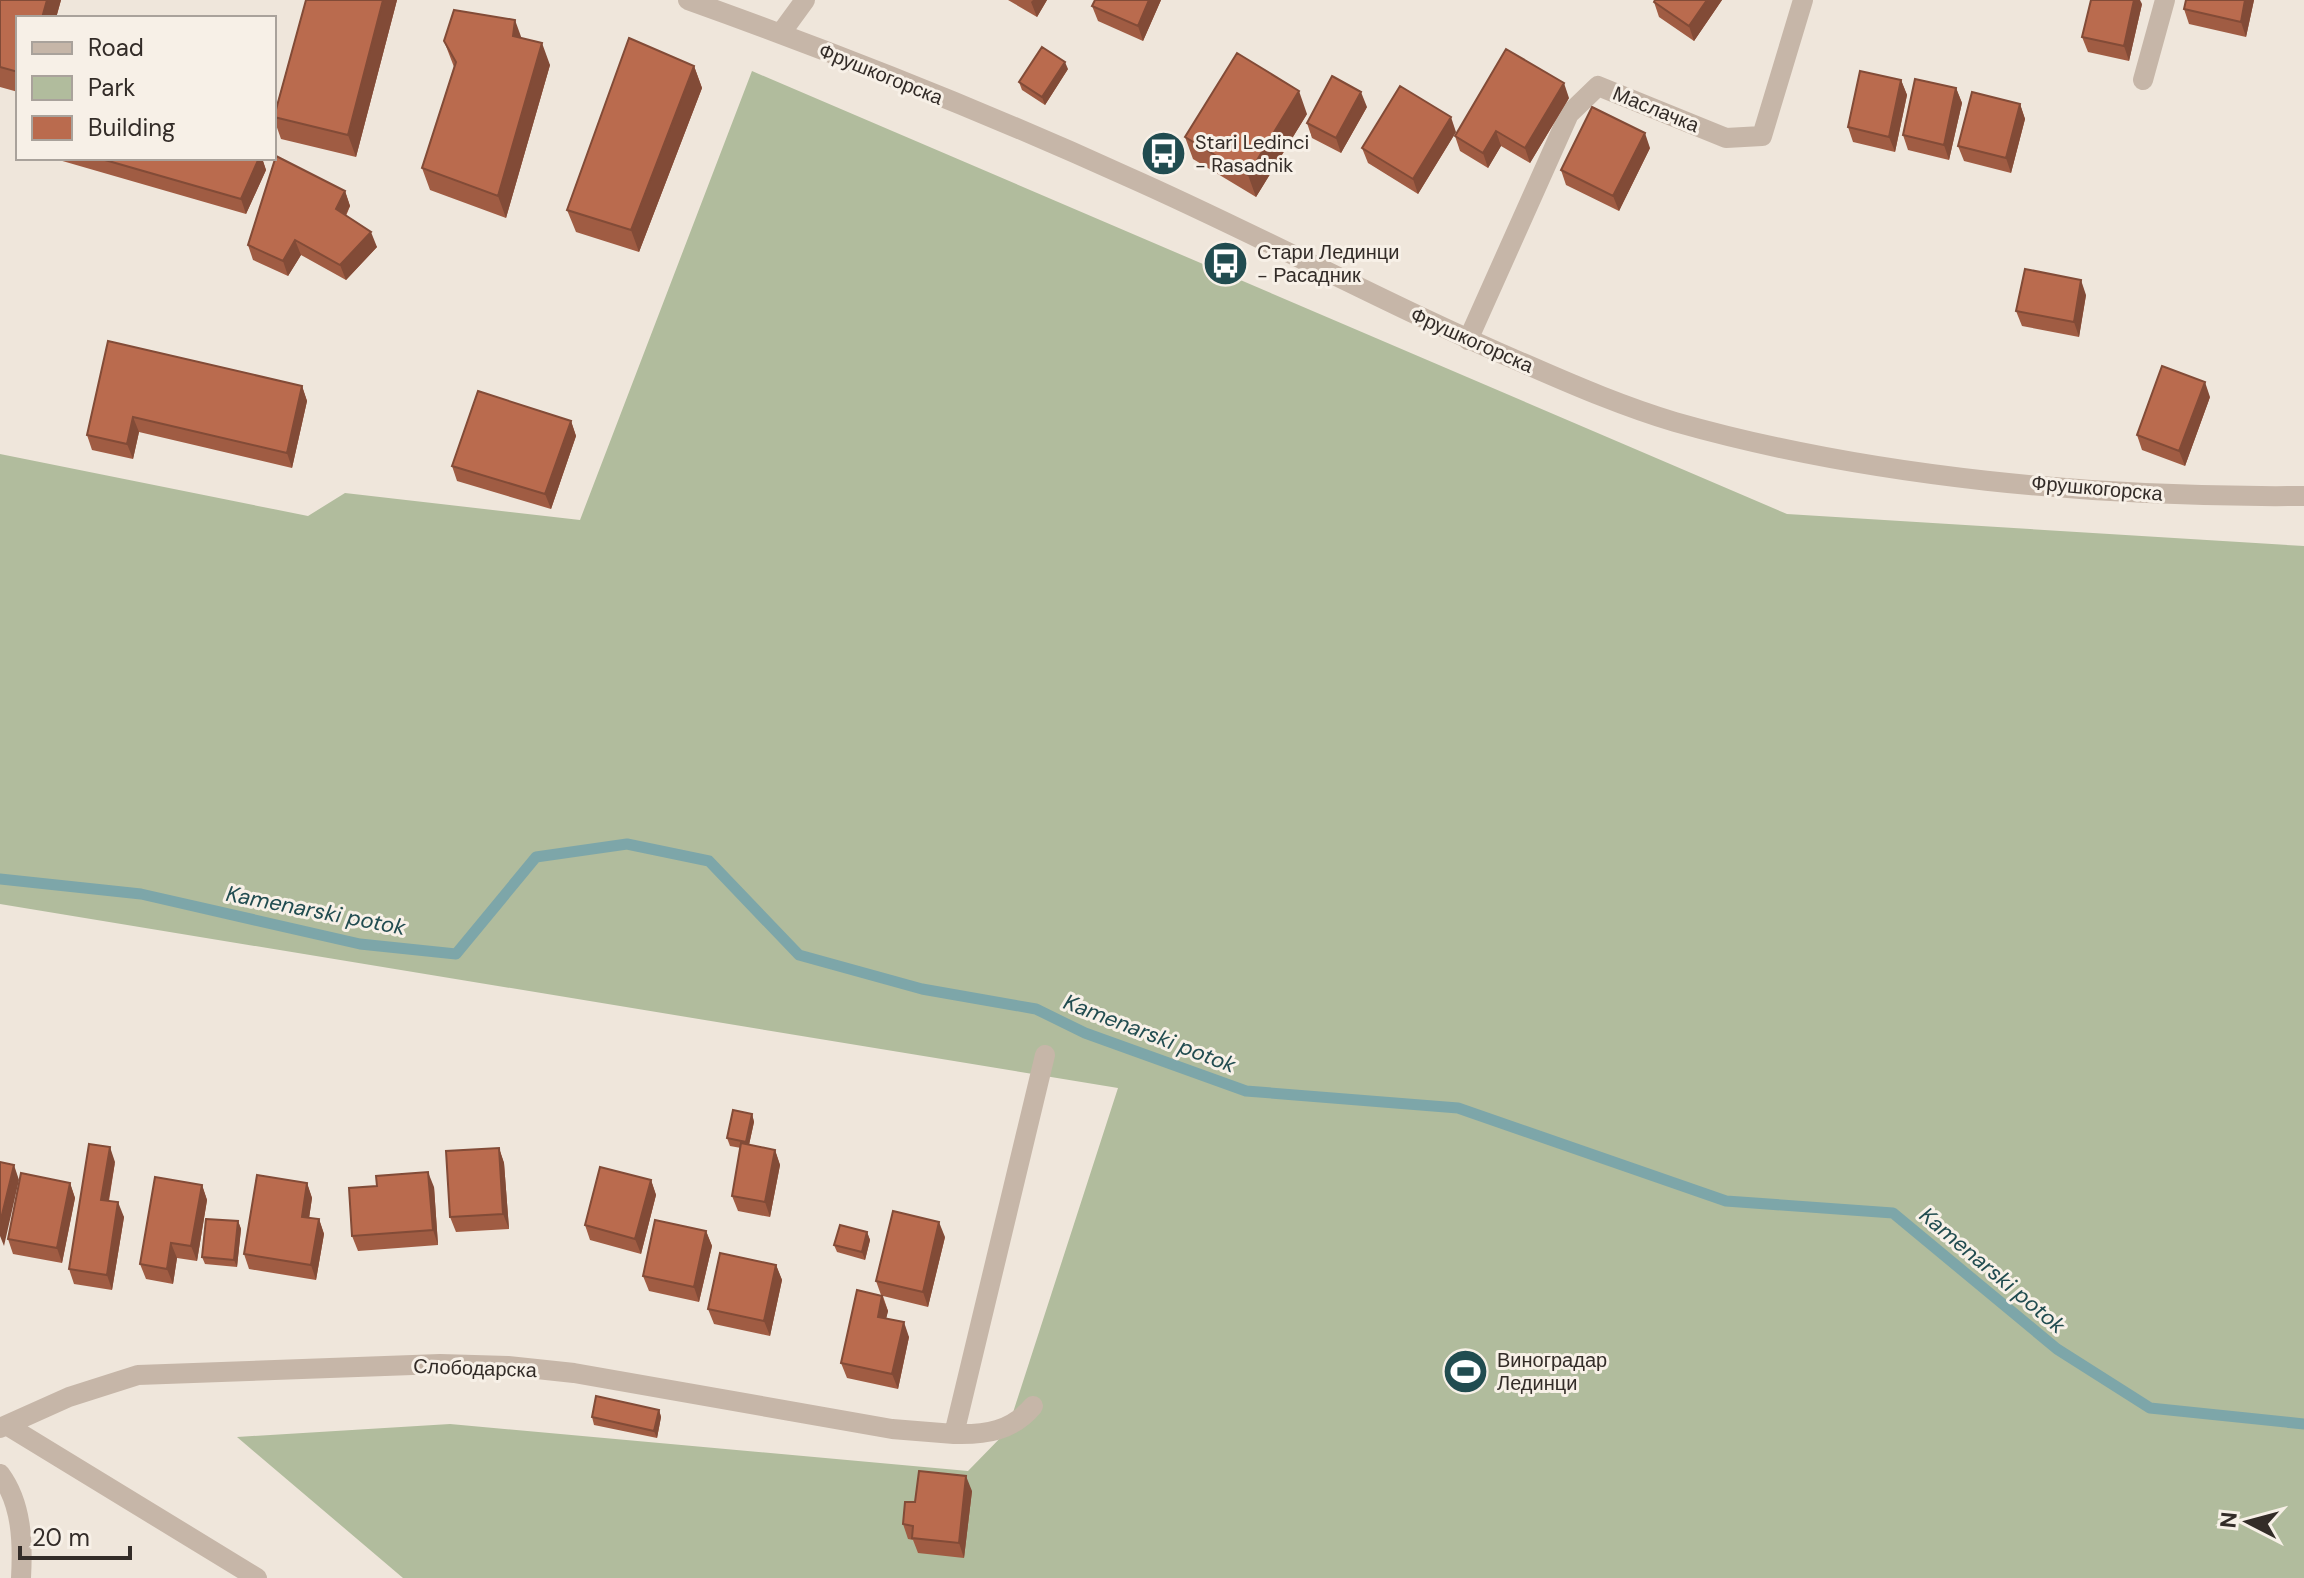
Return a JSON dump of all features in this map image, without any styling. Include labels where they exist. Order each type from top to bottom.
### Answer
[{"type":"street","name":"Фрушкогорска","points":[[688,0],[781,33],[1126,175],[1468,340],[1613,402],[1662,418],[1835,459],[2121,493],[2304,496]]},
{"type":"street","points":[[781,33],[805,0]]},
{"type":"street","name":"Маслачка","points":[[1468,340],[1569,114],[1598,86],[1726,138],[1762,136],[1803,0]]},
{"type":"street","points":[[2143,80],[2165,0]]},
{"type":"street","points":[[954,1434],[1045,1055]]},
{"type":"street","name":"Слободарска","points":[[4,1427],[69,1397],[138,1375],[440,1364],[508,1366],[574,1373],[892,1429],[954,1434],[980,1435],[1018,1424],[1033,1406]]},
{"type":"street","points":[[4,1427],[257,1578]]},
{"type":"street","points":[[0,1474],[8,1485],[23,1533],[21,1578]]},
{"type":"green space","points":[[752,71],[1787,514],[2304,546],[2304,1578],[403,1578],[237,1437],[450,1424],[968,1471],[1007,1431],[1118,1088],[0,904],[0,454],[308,516],[345,493],[580,520]]},
{"type":"building","points":[[0,0],[47,0],[43,16],[16,16],[16,71],[0,67]]},
{"type":"building","points":[[306,0],[383,0],[348,135],[276,117]]},
{"type":"building","points":[[1095,0],[1149,0],[1138,26],[1092,6]]},
{"type":"building","points":[[1655,0],[1707,0],[1689,26]]},
{"type":"building","points":[[2091,0],[2134,0],[2124,46],[2082,37]]},
{"type":"building","points":[[2186,0],[2245,0],[2241,22],[2184,9]]},
{"type":"building","points":[[454,10],[515,20],[513,36],[542,43],[498,196],[422,168],[456,62],[444,41]]},
{"type":"building","points":[[629,38],[694,66],[631,230],[567,210]]},
{"type":"building","points":[[1042,47],[1065,62],[1042,97],[1019,82]]},
{"type":"building","points":[[1506,49],[1564,83],[1525,148],[1496,131],[1483,153],[1455,136]]},
{"type":"building","points":[[1237,53],[1299,91],[1248,175],[1185,137]]},
{"type":"building","points":[[1860,71],[1901,80],[1889,137],[1848,127]]},
{"type":"building","points":[[1332,76],[1361,92],[1336,138],[1307,123]]},
{"type":"building","points":[[1915,79],[1956,88],[1944,145],[1903,135]]},
{"type":"building","points":[[1400,86],[1451,117],[1413,179],[1362,148]]},
{"type":"building","points":[[1972,92],[2020,104],[2006,158],[1958,146]]},
{"type":"building","points":[[1592,107],[1645,133],[1613,196],[1561,170]]},
{"type":"building","points":[[276,156],[345,191],[336,209],[371,232],[340,265],[295,240],[283,261],[248,245]]},
{"type":"building","points":[[105,160],[258,160],[241,199]]},
{"type":"building","points":[[2025,269],[2081,280],[2074,322],[2016,311]]},
{"type":"building","points":[[108,341],[302,386],[287,453],[133,417],[127,444],[87,435]]},
{"type":"building","points":[[2162,366],[2205,382],[2179,451],[2137,435]]},
{"type":"building","points":[[478,391],[571,421],[545,494],[452,466]]},
{"type":"building","points":[[733,1110],[752,1114],[746,1142],[727,1138]]},
{"type":"building","points":[[741,1143],[775,1150],[765,1202],[732,1196]]},
{"type":"building","points":[[89,1144],[110,1147],[101,1200],[118,1202],[107,1275],[69,1269]]},
{"type":"building","points":[[499,1148],[503,1214],[450,1217],[446,1151]]},
{"type":"building","points":[[0,1162],[14,1165],[0,1223]]},
{"type":"building","points":[[600,1167],[651,1180],[635,1239],[585,1225]]},
{"type":"building","points":[[428,1172],[433,1230],[352,1236],[349,1188],[377,1186],[376,1176]]},
{"type":"building","points":[[21,1173],[70,1183],[57,1248],[8,1239]]},
{"type":"building","points":[[257,1175],[307,1183],[302,1217],[319,1219],[311,1265],[244,1254]]},
{"type":"building","points":[[155,1177],[202,1185],[191,1246],[171,1243],[167,1269],[140,1264]]},
{"type":"building","points":[[893,1211],[939,1222],[923,1292],[876,1281]]},
{"type":"building","points":[[206,1219],[238,1221],[234,1260],[202,1257]]},
{"type":"building","points":[[655,1220],[706,1231],[694,1287],[643,1276]]},
{"type":"building","points":[[840,1225],[867,1232],[862,1252],[834,1245]]},
{"type":"building","points":[[720,1253],[776,1265],[764,1321],[708,1309]]},
{"type":"building","points":[[857,1290],[882,1296],[878,1317],[904,1322],[892,1374],[841,1363]]},
{"type":"building","points":[[596,1396],[659,1410],[654,1431],[592,1417]]},
{"type":"building","points":[[919,1471],[966,1476],[959,1543],[912,1538],[913,1526],[903,1524],[905,1502],[915,1502]]},
{"type":"waterway","name":"Kamenarski potok","points":[[0,879],[141,894],[360,944],[456,954],[536,857],[627,844],[709,861],[799,955],[922,989],[1036,1009],[1085,1033],[1246,1091],[1458,1108],[1726,1201],[1893,1213],[2057,1349],[2150,1408],[2304,1424]]},
{"type":"place","name":"Stari Ledinci - Rasadnik","points":[[1164,154]]},
{"type":"place","name":"Стари Лединци - Расадник","points":[[1226,264]]},
{"type":"place","name":"Виноградар Лединци","points":[[1466,1371]]}]
